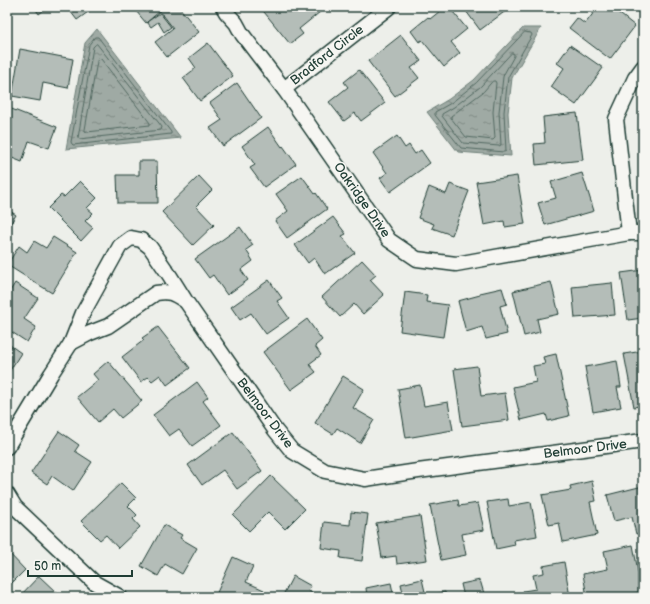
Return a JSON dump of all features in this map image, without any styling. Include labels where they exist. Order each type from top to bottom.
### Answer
[{"type":"street","name":"Oakridge Drive","points":[[222,7],[236,22],[242,34],[284,89],[389,240],[417,259],[456,264],[636,233]]},
{"type":"street","name":"Bradford Circle","points":[[284,89],[389,7]]},
{"type":"street","points":[[636,233],[616,119],[635,78],[643,66]]},
{"type":"street","name":"Belmoor Drive","points":[[7,448],[71,343],[82,313],[120,246],[131,238],[141,240],[150,247],[275,430],[292,451],[325,472],[364,479],[643,441]]},
{"type":"street","points":[[71,343],[108,326],[156,293],[166,291],[185,300]]},
{"type":"street","points":[[7,494],[15,507],[95,583],[120,597]]},
{"type":"water","points":[[523,28],[541,28],[512,78],[508,113],[511,156],[458,152],[427,112],[449,99],[474,80]]},
{"type":"water","points":[[97,29],[181,138],[66,149],[85,43]]},
{"type":"building","points":[[34,7],[48,7],[39,14]]},
{"type":"building","points":[[67,7],[95,7],[77,20]]},
{"type":"building","points":[[141,7],[179,7],[199,32],[167,57],[155,42],[173,28],[160,11],[146,23],[136,11]]},
{"type":"building","points":[[260,7],[316,7],[320,12],[299,29],[303,34],[290,44]]},
{"type":"building","points":[[445,7],[449,7],[467,29],[451,42],[460,53],[444,67],[422,40],[419,42],[411,31],[428,17],[430,19]]},
{"type":"building","points":[[463,7],[511,7],[480,30]]},
{"type":"building","points":[[598,7],[611,7],[635,26],[610,59],[569,28],[577,18],[585,24]]},
{"type":"building","points":[[160,13],[171,27],[164,32],[158,22],[151,27],[147,22]]},
{"type":"building","points":[[401,35],[421,61],[411,68],[419,78],[395,96],[368,61]]},
{"type":"building","points":[[208,43],[233,76],[200,101],[183,78],[196,68],[189,58]]},
{"type":"building","points":[[570,45],[603,68],[576,105],[551,87],[564,68],[557,63]]},
{"type":"building","points":[[20,49],[73,59],[68,88],[43,83],[40,101],[12,96]]},
{"type":"building","points":[[359,70],[385,103],[361,121],[355,113],[344,121],[329,102],[348,87],[344,82]]},
{"type":"building","points":[[237,83],[261,118],[223,146],[210,128],[222,120],[210,103]]},
{"type":"building","points":[[9,108],[57,127],[49,148],[29,141],[22,162],[7,156],[7,113]]},
{"type":"building","points":[[577,113],[583,160],[536,165],[534,144],[545,143],[543,117]]},
{"type":"building","points":[[268,127],[296,164],[264,187],[250,168],[255,165],[242,146]]},
{"type":"building","points":[[397,136],[405,148],[409,145],[415,154],[421,150],[430,163],[390,192],[380,178],[387,173],[373,153]]},
{"type":"building","points":[[139,161],[157,161],[158,203],[118,203],[117,175],[139,175]]},
{"type":"building","points":[[582,173],[594,211],[545,225],[538,203],[556,198],[551,182]]},
{"type":"building","points":[[199,176],[212,190],[196,206],[214,225],[193,245],[162,212]]},
{"type":"building","points":[[302,176],[327,209],[287,238],[275,221],[288,211],[276,194]]},
{"type":"building","points":[[517,176],[525,224],[505,227],[504,221],[484,225],[476,182]]},
{"type":"building","points":[[80,181],[97,198],[87,208],[93,213],[85,221],[93,228],[81,241],[48,208],[61,195],[64,197]]},
{"type":"building","points":[[450,184],[469,191],[452,235],[432,228],[434,224],[418,218],[429,187],[446,194]]},
{"type":"building","points":[[7,209],[16,215],[7,229]]},
{"type":"building","points":[[333,217],[346,234],[342,236],[355,253],[325,274],[314,258],[308,263],[295,245]]},
{"type":"building","points":[[240,227],[253,245],[246,250],[253,261],[241,270],[248,280],[227,295],[213,275],[209,278],[195,259]]},
{"type":"building","points":[[53,237],[77,252],[52,293],[7,265],[19,246],[27,252],[34,241],[46,248]]},
{"type":"building","points":[[362,260],[376,275],[370,280],[384,295],[363,314],[354,304],[340,317],[322,297]]},
{"type":"building","points":[[643,270],[643,318],[628,320],[621,273]]},
{"type":"building","points":[[269,280],[282,298],[277,301],[289,318],[266,334],[251,313],[240,320],[231,307]]},
{"type":"building","points":[[551,282],[559,314],[537,319],[540,332],[524,336],[513,291]]},
{"type":"building","points":[[15,283],[38,298],[24,319],[36,327],[27,342],[7,329],[7,296]]},
{"type":"building","points":[[612,283],[615,315],[575,318],[572,287]]},
{"type":"building","points":[[502,288],[507,304],[500,306],[507,334],[486,339],[482,327],[466,332],[458,301],[480,295],[480,293]]},
{"type":"building","points":[[405,292],[427,295],[426,302],[448,305],[443,337],[400,331]]},
{"type":"building","points":[[307,319],[322,340],[315,346],[321,355],[309,364],[316,372],[291,390],[263,352]]},
{"type":"building","points":[[158,327],[190,368],[167,385],[160,375],[152,381],[148,377],[141,382],[122,357],[144,340],[142,338]]},
{"type":"building","points":[[7,343],[21,353],[7,375]]},
{"type":"building","points":[[643,351],[643,405],[634,407],[624,354]]},
{"type":"building","points":[[556,354],[569,416],[548,421],[546,414],[521,420],[513,387],[536,382],[533,366],[545,364],[543,357]]},
{"type":"building","points":[[108,361],[142,401],[121,418],[113,409],[98,422],[77,397],[98,380],[93,374]]},
{"type":"building","points":[[617,361],[621,387],[617,387],[621,407],[593,412],[585,367]]},
{"type":"building","points":[[477,366],[481,396],[505,393],[509,420],[462,426],[454,369]]},
{"type":"building","points":[[343,376],[364,389],[353,408],[374,420],[360,443],[337,428],[333,434],[315,423]]},
{"type":"building","points":[[197,382],[208,397],[203,401],[221,425],[192,446],[179,429],[169,436],[153,415]]},
{"type":"building","points":[[420,385],[424,406],[448,402],[453,430],[406,438],[398,389]]},
{"type":"building","points":[[59,431],[79,445],[75,451],[92,462],[73,491],[52,476],[47,484],[31,473]]},
{"type":"building","points":[[233,432],[262,471],[237,489],[223,470],[202,485],[188,465]]},
{"type":"building","points":[[271,476],[305,509],[285,529],[268,512],[249,531],[233,515]]},
{"type":"building","points":[[592,481],[596,501],[590,502],[597,535],[563,542],[559,523],[549,525],[542,495],[571,490],[570,486]]},
{"type":"building","points":[[121,483],[136,498],[128,506],[137,515],[133,519],[140,527],[118,548],[106,535],[100,540],[81,521]]},
{"type":"building","points":[[643,486],[643,532],[636,534],[632,517],[614,521],[607,495]]},
{"type":"building","points":[[508,499],[509,506],[531,502],[537,536],[514,540],[515,545],[496,549],[487,502]]},
{"type":"building","points":[[458,500],[459,506],[478,503],[484,530],[462,534],[466,555],[441,560],[430,505]]},
{"type":"building","points":[[351,512],[368,514],[362,561],[340,558],[341,551],[321,548],[324,522],[350,525]]},
{"type":"building","points":[[420,516],[427,560],[397,564],[396,556],[382,558],[376,523]]},
{"type":"building","points":[[164,525],[182,535],[180,538],[197,548],[182,574],[165,564],[158,576],[141,566]]},
{"type":"building","points":[[633,545],[642,592],[613,597],[587,597],[583,574],[608,569],[604,551]]},
{"type":"building","points":[[7,551],[25,570],[7,588]]},
{"type":"building","points":[[233,557],[253,566],[246,582],[264,590],[260,597],[215,597]]},
{"type":"building","points":[[564,562],[570,597],[524,597],[523,591],[536,589],[533,575],[544,573],[543,566]]},
{"type":"building","points":[[39,576],[57,593],[53,597],[19,597]]},
{"type":"building","points":[[293,576],[311,586],[308,591],[320,597],[282,597]]},
{"type":"building","points":[[422,579],[426,596],[445,592],[446,597],[404,597],[401,584]]},
{"type":"building","points":[[480,580],[485,597],[464,597],[461,584]]},
{"type":"building","points":[[391,583],[394,597],[367,597],[366,588]]}]
